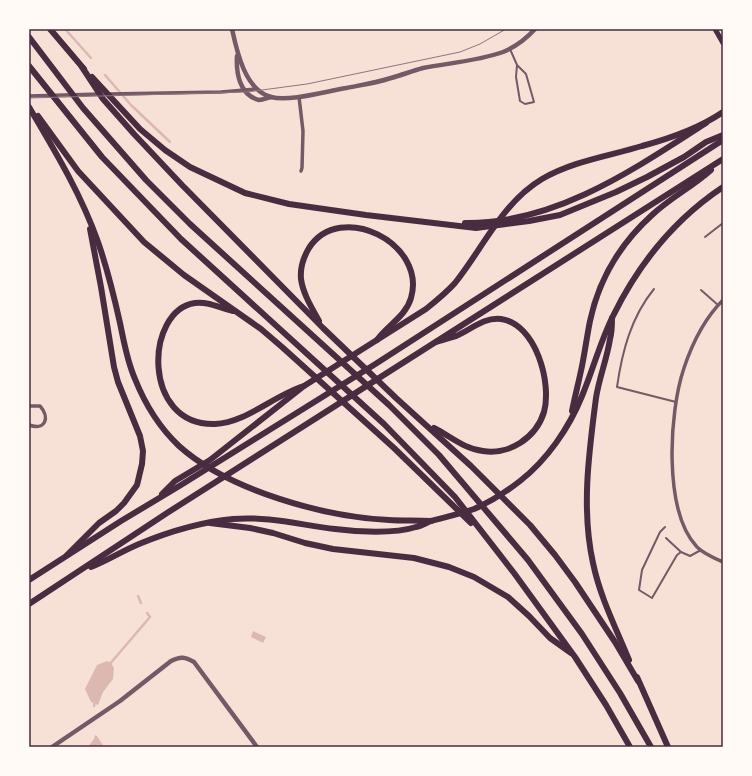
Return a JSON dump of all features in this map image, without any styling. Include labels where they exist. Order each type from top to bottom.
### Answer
[{"type":"highway","points":[[50,29],[82,67],[140,129],[165,150],[190,167],[245,193],[289,204],[476,228],[529,221],[560,215],[616,192],[684,157],[706,142],[723,135]]},
{"type":"highway","points":[[29,37],[82,108],[146,180],[190,224],[389,405],[439,455],[528,560],[582,634],[620,693],[651,747]]},
{"type":"highway","points":[[29,66],[102,157],[181,239],[384,424],[455,497],[514,573],[575,657],[606,705],[630,747]]},
{"type":"highway","points":[[82,67],[102,99],[134,134],[323,328],[396,398],[472,466],[507,501],[555,555],[595,612],[638,680]]},
{"type":"highway","points":[[29,107],[45,125],[78,170],[144,242],[184,274],[261,329],[308,368],[484,535]]},
{"type":"highway","points":[[29,107],[75,188],[98,242],[134,378],[152,413],[179,445],[214,471],[239,484],[279,498],[328,512],[363,518],[431,521]]},
{"type":"highway","points":[[431,222],[475,223],[504,220],[527,216],[571,201],[624,175],[723,112]]},
{"type":"highway","points":[[156,501],[175,481],[229,445],[305,385],[426,309],[443,295],[466,269],[501,217],[517,199],[542,179],[564,168],[643,146],[706,123]]},
{"type":"highway","points":[[29,580],[377,363],[723,140]]},
{"type":"highway","points":[[571,417],[590,321],[602,283],[611,264],[621,248],[652,214],[697,182],[723,160]]},
{"type":"highway","points":[[29,604],[125,540],[723,160]]},
{"type":"highway","points":[[83,569],[101,563],[118,553],[171,533],[231,519],[248,518],[340,530],[372,532],[415,528],[431,521],[475,508],[491,500],[521,481],[543,460],[553,447],[582,398],[612,318],[631,283],[669,232],[699,205],[723,187]]},
{"type":"highway","points":[[67,555],[99,524],[124,503],[137,484],[142,464],[143,451],[140,436],[118,382],[114,367],[88,217]]},
{"type":"highway","points":[[323,328],[307,298],[301,280],[302,262],[306,253],[313,242],[331,230],[350,228],[368,231],[391,242],[400,250],[409,264],[413,279],[413,289],[405,310],[384,330],[377,340]]},
{"type":"highway","points":[[238,313],[207,303],[193,303],[181,309],[170,321],[160,344],[158,354],[159,371],[160,380],[166,397],[177,410],[198,422],[216,424],[243,416],[291,390],[305,385]]},
{"type":"highway","points":[[612,318],[610,338],[602,369],[594,416],[587,487],[587,526],[589,545],[598,581],[612,620],[668,747]]},
{"type":"highway","points":[[428,426],[468,448],[494,452],[505,450],[516,446],[533,432],[540,423],[544,413],[546,401],[546,386],[543,372],[534,349],[523,332],[506,320],[492,319],[484,321],[456,336],[436,342]]},
{"type":"highway","points":[[210,523],[250,528],[273,533],[304,543],[334,549],[414,558],[449,567],[474,577],[508,597],[550,638],[575,657]]},
{"type":"main road","points":[[715,29],[723,43]]},
{"type":"street","points":[[232,29],[238,54],[248,78],[257,90],[271,97]]},
{"type":"street","points":[[238,54],[237,70],[239,80],[245,91],[251,96],[260,100],[271,97],[299,97],[391,79],[421,69],[493,55],[510,49],[522,41],[535,29]]},
{"type":"street","points":[[29,96],[257,90]]},
{"type":"street","points":[[299,97],[303,131],[301,171]]},
{"type":"street","points":[[723,300],[709,317],[692,348],[683,371],[676,402],[672,457],[676,502],[689,537],[701,550],[713,558],[723,562]]},
{"type":"street","points":[[29,406],[40,406],[44,410],[45,421],[41,426],[36,427],[29,425]]},
{"type":"street","points":[[52,747],[120,701],[171,661],[180,656],[194,662],[257,747]]},
{"type":"lane","points":[[510,49],[517,65],[526,74],[534,102],[525,104],[520,102],[516,77],[517,65]]},
{"type":"lane","points":[[705,237],[723,223]]},
{"type":"lane","points":[[654,289],[637,315],[626,342],[617,387],[676,402]]},
{"type":"lane","points":[[701,290],[718,305]]},
{"type":"lane","points":[[665,527],[660,532],[642,570],[639,590],[652,598],[677,555],[681,552]]},
{"type":"lane","points":[[666,538],[681,552],[690,556],[701,550]]},
{"type":"shaded area","points":[[253,631],[266,637],[263,643],[251,637]]},
{"type":"shaded area","points":[[107,661],[111,663],[114,668],[113,679],[103,692],[98,705],[91,702],[85,689],[97,665]]},
{"type":"shaded area","points":[[95,735],[97,736],[104,747],[88,747]]},
{"type":"waterway","points":[[65,29],[91,58]]},
{"type":"waterway","points":[[105,75],[131,105],[170,142]]},
{"type":"waterway","points":[[138,596],[141,603]]},
{"type":"waterway","points":[[109,665],[150,617],[147,613]]},
{"type":"waterway","points":[[94,706],[95,700]]},
{"type":"tram line","points":[[29,98],[247,92],[307,84],[460,52],[480,44],[506,29]]}]
